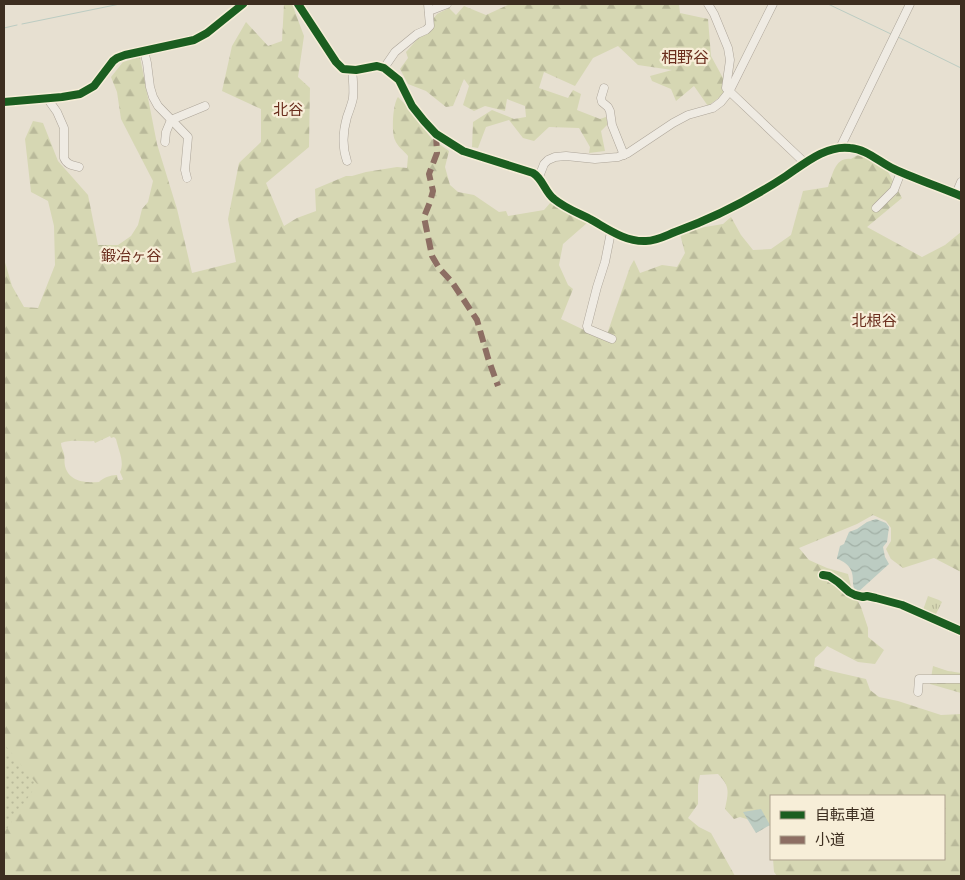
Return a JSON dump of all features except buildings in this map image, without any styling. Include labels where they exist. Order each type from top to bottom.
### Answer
[{"type":"street","points":[[4,102],[80,94],[94,86],[117,58],[194,40],[243,4]]},
{"type":"street","points":[[298,4],[336,62],[343,69],[356,70],[377,66],[384,68],[399,80],[412,106],[436,134],[463,151],[533,173],[553,198],[567,208],[611,232],[632,240],[654,240],[738,205],[821,154],[840,148],[861,150],[892,168],[958,195],[961,182]]},
{"type":"street","points":[[384,68],[395,52],[430,26],[429,7],[447,4]]},
{"type":"street","points":[[708,4],[728,48],[730,60],[726,88],[805,163]]},
{"type":"street","points":[[538,177],[544,164],[555,157],[566,156],[595,159],[618,157],[628,153],[680,119],[713,108],[730,92],[773,4]]},
{"type":"street","points":[[840,148],[910,4]]},
{"type":"street","points":[[144,51],[153,97],[158,106],[188,137],[185,170],[187,178]]},
{"type":"street","points":[[347,161],[343,147],[346,120],[353,99],[352,70]]},
{"type":"street","points":[[604,88],[601,98],[602,102],[610,111],[612,126],[624,155]]},
{"type":"street","points":[[47,98],[57,112],[64,128],[64,158],[68,164],[79,167]]},
{"type":"street","points":[[165,142],[166,132],[171,120],[205,106]]},
{"type":"street","points":[[876,208],[894,190],[901,172]]},
{"type":"street","points":[[611,232],[605,262],[587,326],[588,329],[612,339]]},
{"type":"street","points":[[823,574],[829,576],[855,595],[867,596],[902,605],[961,631]]},
{"type":"street","points":[[918,692],[919,679],[961,679]]},
{"type":"green space","points":[[284,4],[292,4],[304,36],[298,77],[310,88],[309,147],[266,183],[284,226],[297,218],[316,211],[315,189],[346,176],[397,167],[407,168],[408,156],[396,142],[393,131],[394,111],[398,97],[412,111],[432,139],[449,151],[445,167],[450,185],[458,192],[474,195],[499,212],[506,211],[508,216],[544,210],[551,202],[587,223],[563,244],[559,265],[568,285],[573,289],[561,319],[605,340],[634,260],[640,273],[662,265],[677,267],[685,253],[680,234],[723,224],[731,217],[741,235],[753,250],[771,249],[791,235],[803,191],[828,187],[835,167],[841,161],[864,153],[886,168],[902,198],[867,227],[922,257],[945,245],[961,232],[961,572],[934,558],[903,568],[891,559],[886,549],[891,541],[891,528],[886,521],[873,515],[857,524],[799,548],[809,560],[848,574],[852,590],[861,607],[868,628],[868,637],[884,650],[875,664],[858,662],[827,646],[815,658],[814,666],[866,679],[870,690],[879,697],[941,715],[961,714],[961,876],[777,876],[774,872],[773,860],[945,860],[945,795],[770,795],[770,826],[740,817],[734,819],[725,809],[727,787],[718,774],[700,775],[698,804],[688,818],[699,827],[711,833],[735,876],[4,876],[4,259],[12,286],[24,307],[38,308],[55,265],[54,226],[48,201],[31,192],[25,139],[33,121],[43,123],[58,161],[88,195],[98,245],[118,245],[131,236],[138,225],[142,209],[148,202],[153,181],[121,119],[117,92],[111,77],[123,62],[140,57],[157,144],[177,209],[192,273],[236,262],[228,219],[239,163],[261,142],[261,109],[222,91],[232,46],[246,22],[268,46],[282,41]],"holes":[[[110,436],[111,438],[114,437],[121,456],[120,472],[122,480],[118,480],[117,475],[114,475],[99,482],[89,482],[79,480],[70,475],[65,466],[61,443],[74,441],[94,441],[95,443]]]},
{"type":"green space","points":[[510,4],[679,4],[680,13],[708,19],[711,56],[723,78],[725,93],[708,106],[694,86],[676,101],[671,89],[652,81],[650,76],[672,70],[638,65],[618,46],[593,58],[575,86],[544,72],[539,88],[568,98],[573,90],[581,94],[577,110],[600,119],[606,117],[608,124],[601,131],[605,151],[589,153],[590,147],[579,128],[549,127],[534,141],[523,138],[509,120],[486,127],[478,148],[472,147],[473,122],[492,110],[514,119],[526,117],[525,106],[507,99],[505,111],[485,106],[474,111],[463,105],[469,86],[464,79],[453,106],[446,107],[426,91],[408,84],[400,69],[408,58],[406,52],[437,14],[449,8],[456,15],[464,6],[486,15]]},
{"type":"green space","points":[[928,596],[942,602],[935,616],[923,610]]},
{"type":"green space","points":[[933,666],[961,673],[961,693],[930,684]]},
{"type":"green space","points":[[4,744],[37,784],[4,833]]},
{"type":"water","points":[[876,519],[886,523],[889,527],[887,542],[883,547],[889,564],[857,593],[854,588],[850,568],[844,562],[837,559],[840,546],[844,544],[849,532]]},
{"type":"water","points":[[761,809],[770,825],[756,833],[743,812]]},
{"type":"waterway","points":[[22,24],[120,4]]},
{"type":"waterway","points":[[828,4],[893,35]]},
{"type":"waterway","points":[[4,28],[17,25]]},
{"type":"waterway","points":[[898,37],[961,68]]},
{"type":"marked path","points":[[436,134],[437,153],[429,174],[433,191],[424,217],[432,256],[477,320],[498,386]]},
{"type":"cycle path","points":[[4,102],[80,94],[94,86],[117,58],[194,40],[207,33],[243,4]]},
{"type":"cycle path","points":[[298,4],[336,62],[343,69],[356,70],[377,66],[384,68],[399,80],[412,106],[436,134],[463,151],[533,173],[558,202],[617,234],[631,239],[638,241],[653,240],[704,221],[759,192],[816,156],[833,149],[850,148],[862,151],[894,169],[961,196]]},
{"type":"cycle path","points":[[823,575],[829,576],[855,595],[867,596],[902,605],[961,631]]},
{"type":"district","name":"相野谷","points":[[685,57]]},
{"type":"district","name":"北谷","points":[[288,110]]},
{"type":"district","name":"鍛冶ヶ谷","points":[[131,256]]},
{"type":"district","name":"北根谷","points":[[874,321]]}]
